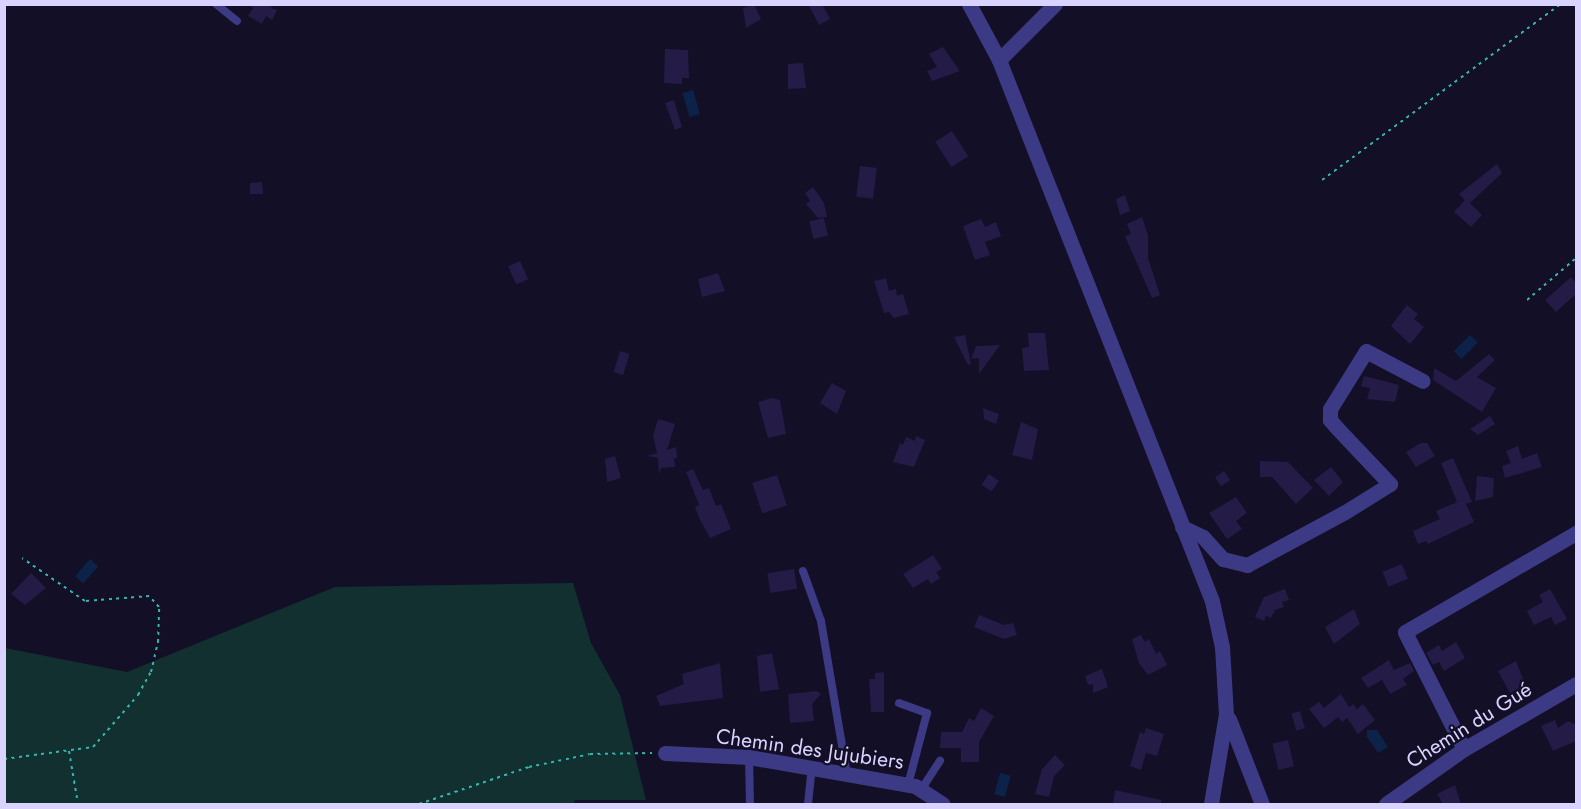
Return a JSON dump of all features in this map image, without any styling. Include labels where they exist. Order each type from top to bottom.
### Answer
[{"type":"street","points":[[969,4],[999,60],[1215,613],[1222,647],[1226,714],[1211,804]]},
{"type":"street","points":[[999,60],[1055,4]]},
{"type":"street","points":[[1182,526],[1203,537],[1224,559],[1247,565],[1345,512],[1390,484],[1337,429],[1330,420],[1330,409],[1366,351],[1423,381]]},
{"type":"street","points":[[1464,749],[1405,632],[1576,533]]},
{"type":"street","name":"Chemin du Gué","points":[[1386,804],[1464,749],[1576,684]]},
{"type":"street","points":[[1226,714],[1262,804]]},
{"type":"street","name":"Chemin des Jujubiers","points":[[665,753],[749,757],[812,767],[914,788],[943,804]]},
{"type":"lane","points":[[216,4],[237,21]]},
{"type":"lane","points":[[802,571],[821,621],[848,774]]},
{"type":"lane","points":[[899,703],[927,712],[914,788]]},
{"type":"lane","points":[[749,757],[750,804]]},
{"type":"lane","points":[[914,788],[940,762]]},
{"type":"lane","points":[[808,804],[812,767]]},
{"type":"path","points":[[1322,180],[1561,4]]},
{"type":"path","points":[[1527,300],[1576,258]]},
{"type":"path","points":[[4,759],[93,747],[138,695],[151,672],[158,642],[159,607],[149,596],[135,594],[104,602],[85,602],[22,558]]},
{"type":"path","points":[[69,750],[78,804]]},
{"type":"path","points":[[419,804],[530,766],[590,754],[665,753]]},
{"type":"green space","points":[[573,583],[591,643],[620,695],[646,800],[575,800],[574,804],[5,804],[5,648],[127,672],[335,587]]},
{"type":"water","points":[[693,90],[700,114],[689,117],[682,93]]},
{"type":"water","points":[[1470,335],[1478,343],[1462,359],[1454,351]]},
{"type":"water","points":[[90,559],[98,566],[83,584],[75,576]]},
{"type":"water","points":[[1367,730],[1377,730],[1388,747],[1378,753],[1367,737]]},
{"type":"water","points":[[1000,773],[1011,776],[1005,797],[994,794]]},
{"type":"building","points":[[248,4],[273,4],[271,8],[277,10],[272,20],[266,16],[262,24],[248,16],[253,8]]},
{"type":"building","points":[[754,4],[761,19],[746,28],[743,8]]},
{"type":"building","points":[[808,4],[822,4],[830,19],[819,25]]},
{"type":"building","points":[[943,47],[960,71],[932,81],[927,71],[937,67],[929,54]]},
{"type":"building","points":[[665,49],[688,50],[689,78],[682,78],[682,84],[664,83]]},
{"type":"building","points":[[803,63],[806,88],[788,89],[788,64]]},
{"type":"building","points":[[674,100],[682,127],[675,130],[665,103]]},
{"type":"building","points":[[952,131],[968,156],[952,167],[935,142]]},
{"type":"building","points":[[1497,164],[1502,173],[1470,203],[1482,215],[1471,227],[1454,212],[1465,200],[1459,194]]},
{"type":"building","points":[[860,166],[877,168],[873,199],[856,197]]},
{"type":"building","points":[[262,182],[263,194],[250,194],[250,183]]},
{"type":"building","points":[[813,187],[824,203],[827,217],[818,218],[806,204],[810,201],[805,193]]},
{"type":"building","points":[[1125,195],[1130,211],[1120,215],[1116,199]]},
{"type":"building","points":[[1142,217],[1148,235],[1148,258],[1160,295],[1152,298],[1125,236],[1131,234],[1127,224]]},
{"type":"building","points":[[824,218],[828,236],[813,239],[809,221]]},
{"type":"building","points":[[981,219],[985,227],[996,222],[1001,236],[985,242],[990,255],[975,260],[963,226]]},
{"type":"building","points":[[520,261],[528,279],[516,285],[508,266]]},
{"type":"building","points":[[718,273],[725,291],[702,297],[698,279]]},
{"type":"building","points":[[1571,277],[1576,283],[1576,294],[1556,312],[1545,300]]},
{"type":"building","points":[[886,278],[889,291],[896,289],[897,296],[903,294],[909,314],[894,318],[889,312],[884,313],[874,281]]},
{"type":"building","points":[[1407,305],[1418,314],[1414,319],[1424,327],[1410,344],[1391,326]]},
{"type":"building","points":[[1028,333],[1045,333],[1049,370],[1024,371],[1022,348],[1029,347]]},
{"type":"building","points":[[965,335],[971,364],[968,365],[954,337]]},
{"type":"building","points":[[1000,345],[979,374],[979,358],[971,359],[976,346]]},
{"type":"building","points":[[620,351],[630,354],[623,375],[614,372]]},
{"type":"building","points":[[1489,354],[1495,360],[1477,377],[1496,388],[1482,412],[1433,380],[1434,368],[1456,381]]},
{"type":"building","points":[[1364,376],[1399,385],[1395,402],[1367,399],[1370,388],[1361,386]]},
{"type":"building","points":[[832,383],[846,391],[837,414],[820,403]]},
{"type":"building","points":[[772,398],[780,400],[786,434],[768,438],[758,402]]},
{"type":"building","points":[[983,408],[999,414],[996,424],[984,419]]},
{"type":"building","points":[[1490,416],[1495,424],[1478,435],[1470,429]]},
{"type":"building","points":[[658,419],[675,424],[667,450],[676,447],[677,458],[674,458],[675,467],[661,468],[659,474],[658,458],[647,456],[657,453],[653,436]]},
{"type":"building","points":[[1021,422],[1038,429],[1032,460],[1012,455]]},
{"type":"building","points":[[916,436],[925,440],[914,467],[893,462],[900,443],[903,445],[906,437],[915,441]]},
{"type":"building","points":[[1421,443],[1427,443],[1435,456],[1416,467],[1406,452]]},
{"type":"building","points":[[1518,446],[1522,459],[1537,453],[1542,467],[1505,478],[1502,466],[1511,463],[1506,451]]},
{"type":"building","points":[[615,456],[621,478],[607,482],[605,459]]},
{"type":"building","points":[[1453,458],[1472,502],[1466,504],[1474,522],[1428,544],[1426,541],[1418,544],[1413,531],[1440,519],[1436,511],[1457,502],[1441,463]]},
{"type":"building","points":[[1260,461],[1288,462],[1313,488],[1296,504],[1272,477],[1260,477]]},
{"type":"building","points":[[1331,467],[1343,482],[1329,496],[1314,480]]},
{"type":"building","points":[[693,469],[703,490],[709,488],[716,506],[721,504],[731,529],[710,538],[695,507],[699,505],[686,472]]},
{"type":"building","points":[[1224,471],[1230,480],[1221,486],[1215,477]]},
{"type":"building","points":[[989,474],[999,481],[991,492],[982,485]]},
{"type":"building","points":[[777,475],[787,505],[762,513],[752,483]]},
{"type":"building","points":[[1477,476],[1494,478],[1493,497],[1475,501]]},
{"type":"building","points":[[1236,497],[1247,513],[1236,521],[1242,529],[1227,539],[1209,513]]},
{"type":"building","points":[[933,555],[942,569],[936,572],[940,578],[931,584],[928,579],[913,588],[903,574]]},
{"type":"building","points":[[1402,564],[1408,579],[1389,587],[1383,572]]},
{"type":"building","points":[[794,569],[797,589],[770,593],[767,573]]},
{"type":"building","points":[[31,573],[46,588],[25,605],[11,594]]},
{"type":"building","points":[[1285,589],[1289,600],[1282,602],[1284,607],[1275,610],[1271,618],[1266,616],[1264,621],[1255,617],[1264,597]]},
{"type":"building","points":[[1550,589],[1567,619],[1555,625],[1551,617],[1534,625],[1527,611],[1543,602],[1539,595]]},
{"type":"building","points":[[1354,609],[1360,624],[1334,644],[1325,627]]},
{"type":"building","points":[[979,615],[1004,625],[1013,623],[1017,635],[1004,639],[974,627]]},
{"type":"building","points":[[1141,635],[1145,642],[1149,639],[1156,654],[1160,651],[1167,665],[1148,675],[1139,663],[1132,639]]},
{"type":"building","points":[[1456,642],[1465,658],[1444,671],[1439,662],[1433,665],[1426,653],[1439,645],[1442,651]]},
{"type":"building","points":[[772,653],[779,689],[760,692],[757,656]]},
{"type":"building","points":[[1389,660],[1394,670],[1410,663],[1414,671],[1403,679],[1407,685],[1390,694],[1382,680],[1368,688],[1361,678]]},
{"type":"building","points":[[1516,661],[1526,687],[1511,695],[1498,671]]},
{"type":"building","points":[[720,663],[723,698],[660,706],[656,696],[684,684],[682,674]]},
{"type":"building","points":[[1102,669],[1108,687],[1093,693],[1093,684],[1088,685],[1085,676]]},
{"type":"building","points":[[884,672],[884,712],[871,712],[869,679],[875,679],[875,673]]},
{"type":"building","points":[[817,691],[821,694],[812,704],[814,721],[790,723],[788,694]]},
{"type":"building","points":[[1341,694],[1349,707],[1353,704],[1357,709],[1363,704],[1375,720],[1358,734],[1347,718],[1342,722],[1338,717],[1324,728],[1309,709],[1319,702],[1324,708]]},
{"type":"building","points":[[981,708],[994,716],[979,742],[979,762],[961,762],[961,748],[940,748],[941,732],[962,732],[969,718],[974,721]]},
{"type":"building","points":[[1300,711],[1305,728],[1296,731],[1291,713]]},
{"type":"building","points":[[1555,720],[1558,728],[1568,721],[1576,725],[1576,741],[1553,751],[1541,726]]},
{"type":"building","points":[[1146,728],[1164,734],[1157,756],[1146,753],[1141,770],[1130,766],[1140,732],[1144,734]]},
{"type":"building","points":[[1288,740],[1294,766],[1278,770],[1272,744]]},
{"type":"building","points":[[1055,755],[1065,765],[1054,776],[1049,797],[1035,794],[1042,769]]},
{"type":"building","points":[[1455,785],[1461,804],[1443,804],[1437,794]]},
{"type":"building","points":[[1115,790],[1161,800],[1161,804],[1113,804]]}]
